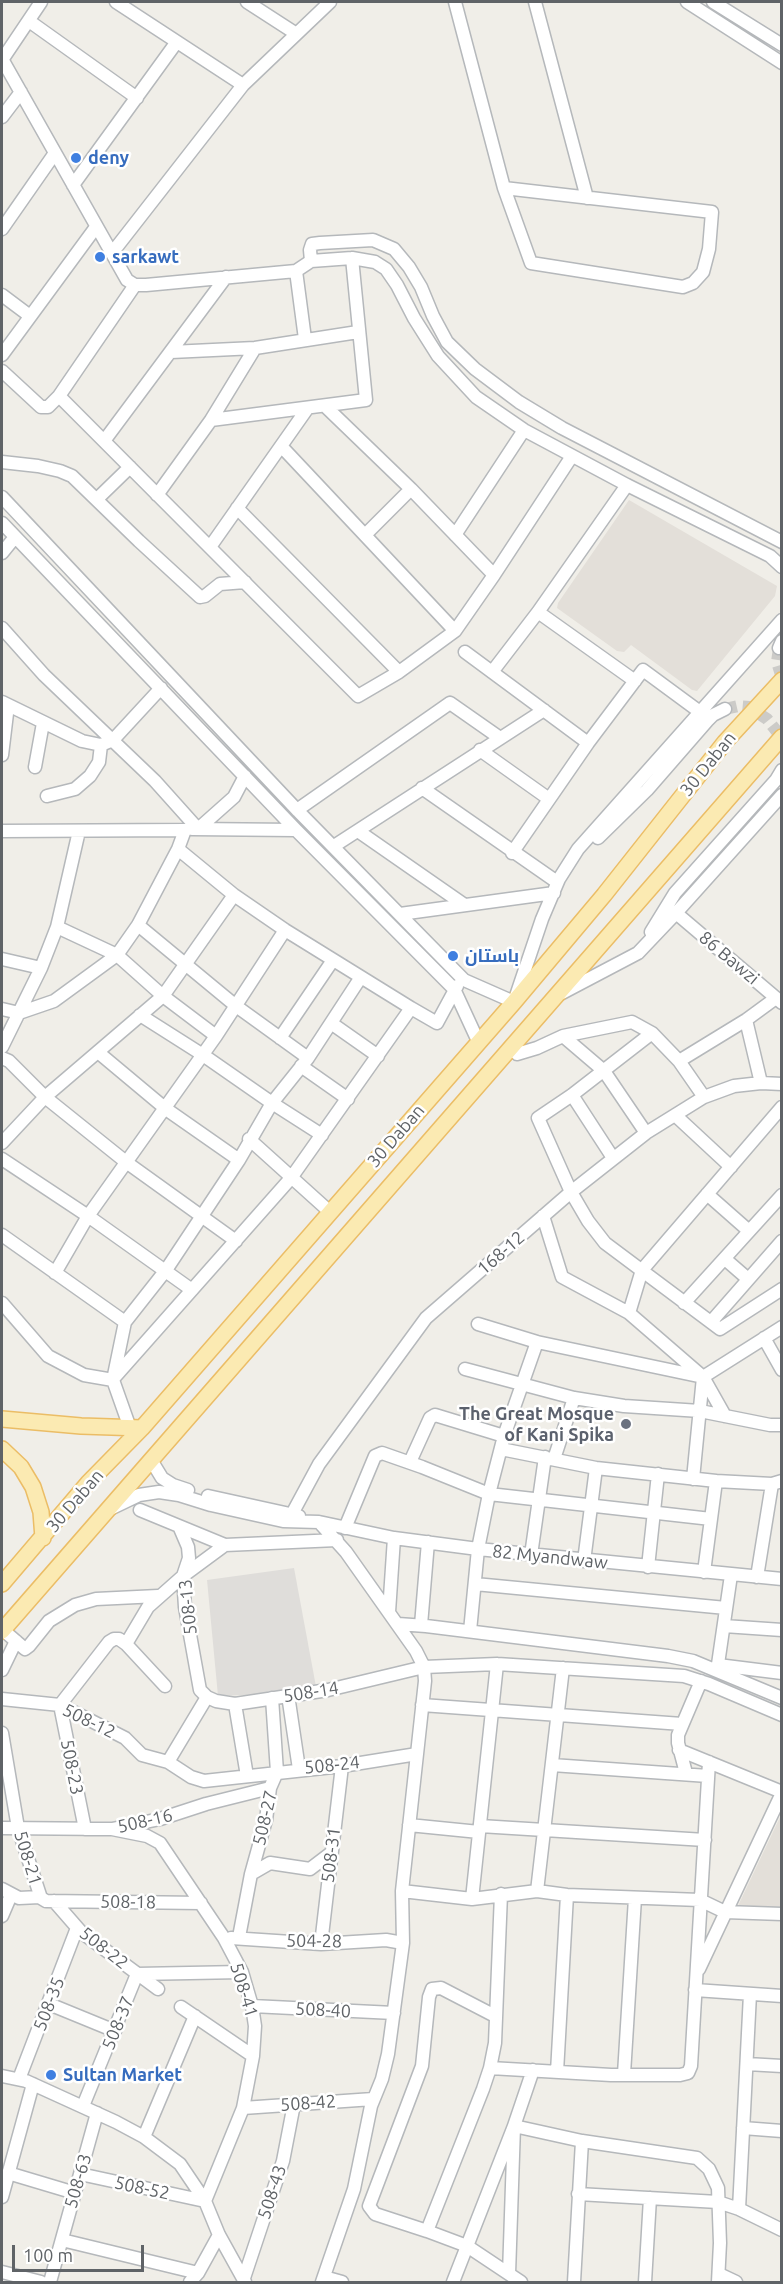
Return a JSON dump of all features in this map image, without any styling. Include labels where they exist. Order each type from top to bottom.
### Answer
[{"type":"main road","name":"30 Daban","points":[[2,1584],[136,1428],[514,1002],[604,895],[725,742],[782,680]]},
{"type":"main road","name":"30 Daban","points":[[2,1630],[782,737]]},
{"type":"main road","points":[[388,1145],[388,1156],[392,1163],[399,1166],[411,1164]]},
{"type":"main road","points":[[366,1171],[374,1170],[384,1177],[387,1184],[385,1192]]},
{"type":"main road","points":[[2,1419],[70,1426],[136,1428]]},
{"type":"main road","points":[[2,1449],[21,1467],[33,1487],[41,1512],[43,1538]]},
{"type":"street","points":[[41,2],[2,60],[127,280],[135,285],[226,277],[296,270],[311,261],[352,258],[375,262],[386,269],[397,285],[438,356],[476,397],[524,430],[627,485],[770,556],[782,567]]},
{"type":"street","points":[[116,2],[243,86]]},
{"type":"street","points":[[248,2],[296,33]]},
{"type":"street","points":[[112,253],[243,86],[330,2]]},
{"type":"street","points":[[455,2],[504,188],[531,263],[683,287],[693,283],[703,272],[709,249],[712,212],[504,188]]},
{"type":"street","points":[[535,2],[587,198]]},
{"type":"street","points":[[687,2],[782,63]]},
{"type":"street","points":[[713,2],[782,45]]},
{"type":"street","points":[[29,21],[136,98]]},
{"type":"street","points":[[73,185],[176,43]]},
{"type":"street","points":[[2,117],[21,92]]},
{"type":"street","points":[[2,229],[55,153]]},
{"type":"street","points":[[2,355],[96,227]]},
{"type":"street","points":[[311,261],[312,244],[373,240],[394,249],[409,267],[421,287],[447,342],[475,369],[519,402],[562,428],[782,542]]},
{"type":"street","points":[[211,420],[366,400],[352,258]]},
{"type":"street","points":[[296,270],[305,339]]},
{"type":"street","points":[[104,441],[226,277]]},
{"type":"street","points":[[2,371],[41,407],[48,407],[59,396],[135,285]]},
{"type":"street","points":[[2,294],[30,316]]},
{"type":"street","points":[[427,340],[441,330]]},
{"type":"street","points":[[171,352],[255,348],[358,332]]},
{"type":"street","points":[[157,495],[211,420],[255,348]]},
{"type":"street","points":[[59,396],[358,696],[399,672],[455,631],[572,456]]},
{"type":"street","points":[[325,406],[411,489],[494,575]]},
{"type":"street","points":[[210,547],[307,409]]},
{"type":"street","points":[[455,536],[524,430]]},
{"type":"street","points":[[280,446],[455,631]]},
{"type":"street","points":[[2,462],[38,466],[66,473],[78,480],[139,541],[200,597],[210,593],[220,584],[245,582]]},
{"type":"street","points":[[97,499],[130,467]]},
{"type":"street","points":[[492,672],[538,612],[627,485]]},
{"type":"street","points":[[364,536],[411,489]]},
{"type":"street","points":[[2,497],[297,810],[464,980],[514,1002],[542,919],[566,868],[578,849],[782,620]]},
{"type":"street","points":[[688,516],[698,499]]},
{"type":"street","points":[[237,508],[399,672]]},
{"type":"street","points":[[2,523],[296,830],[454,989],[478,1041]]},
{"type":"street","points":[[2,553],[15,537]]},
{"type":"street","points":[[79,602],[89,590]]},
{"type":"street","points":[[538,612],[635,681]]},
{"type":"street","points":[[2,628],[44,675],[155,781],[191,829]]},
{"type":"street","points":[[465,652],[588,743]]},
{"type":"street","points":[[512,853],[588,743],[643,670],[700,712]]},
{"type":"street","points":[[2,755],[5,703],[82,741],[101,746],[113,740],[161,688]]},
{"type":"street","points":[[297,810],[450,703],[500,738]]},
{"type":"street","points":[[566,868],[647,790],[713,715],[725,709]]},
{"type":"street","points":[[334,846],[544,710]]},
{"type":"street","points":[[35,767],[43,723]]},
{"type":"street","points":[[47,796],[75,789],[90,776],[99,762],[101,746]]},
{"type":"street","points":[[480,750],[549,799]]},
{"type":"street","points":[[638,953],[675,893],[776,780],[782,770]]},
{"type":"street","points":[[2,1009],[19,1013],[54,1001],[117,955],[138,925],[191,829],[234,797],[245,776]]},
{"type":"street","points":[[422,788],[556,888]]},
{"type":"street","points":[[558,995],[638,953],[782,795]]},
{"type":"street","points":[[2,831],[296,830]]},
{"type":"street","points":[[2,1047],[41,968],[57,927],[79,831]]},
{"type":"street","points":[[358,831],[463,904]]},
{"type":"street","points":[[178,849],[234,895],[285,930],[437,1023],[454,989],[464,980]]},
{"type":"street","points":[[400,914],[556,888]]},
{"type":"street","points":[[2,1143],[45,1097],[163,996],[234,895]]},
{"type":"street","name":"86 Bawzi","points":[[676,913],[778,1000]]},
{"type":"street","points":[[138,925],[236,1006],[280,1038],[304,1062],[348,1099]]},
{"type":"street","points":[[57,927],[117,955],[163,996],[216,1036]]},
{"type":"street","points":[[55,1274],[88,1216],[166,1109],[285,930]]},
{"type":"street","points":[[2,959],[41,968]]},
{"type":"street","points":[[280,1038],[333,960]]},
{"type":"street","points":[[136,1428],[112,1380],[125,1322],[166,1270],[239,1160],[249,1139],[272,1103],[304,1062],[361,977]]},
{"type":"street","points":[[679,1062],[778,1000]]},
{"type":"street","points":[[112,1380],[291,1178],[411,1008]]},
{"type":"street","points":[[140,1015],[203,1054],[322,1135]]},
{"type":"street","points":[[746,1020],[761,1083]]},
{"type":"street","points":[[512,1048],[517,1054],[563,1036],[632,1022],[652,1034],[679,1062],[704,1097]]},
{"type":"street","points":[[331,1023],[378,1056]]},
{"type":"street","points":[[652,1034],[538,1118],[571,1192],[588,1221],[605,1243],[720,1329],[782,1289]]},
{"type":"street","points":[[563,1036],[604,1071],[646,1133]]},
{"type":"street","points":[[99,1053],[166,1109],[239,1160]]},
{"type":"street","points":[[2,1058],[9,1061],[45,1097],[126,1162],[203,1215],[236,1241]]},
{"type":"street","name":"168-12","points":[[292,1514],[319,1464],[426,1318],[571,1192],[646,1133],[704,1097],[734,1086],[761,1083],[782,1084]]},
{"type":"street","points":[[572,1095],[613,1158]]},
{"type":"street","points":[[629,1313],[642,1270],[782,1107]]},
{"type":"street","points":[[675,1115],[730,1167]]},
{"type":"street","points":[[249,1139],[330,1212]]},
{"type":"street","points":[[2,1159],[88,1216],[192,1290]]},
{"type":"street","points":[[707,1194],[749,1231]]},
{"type":"street","points":[[684,1303],[782,1195]]},
{"type":"street","points":[[543,1216],[562,1277],[629,1313],[703,1377],[725,1416]]},
{"type":"street","points":[[2,1235],[125,1322]]},
{"type":"street","points":[[711,1322],[782,1241]]},
{"type":"street","points":[[725,1259],[748,1279]]},
{"type":"street","points":[[2,1303],[48,1356],[84,1375],[112,1380]]},
{"type":"street","points":[[478,1324],[537,1342],[703,1377],[782,1327]]},
{"type":"street","points":[[764,1338],[782,1370]]},
{"type":"street","points":[[470,1631],[478,1549],[489,1494],[503,1442],[537,1342]]},
{"type":"street","points":[[465,1369],[574,1398],[624,1406],[700,1411],[770,1425],[782,1425]]},
{"type":"street","points":[[693,1479],[703,1377]]},
{"type":"street","points":[[531,1555],[539,1500],[549,1458],[574,1398]]},
{"type":"street","points":[[410,1462],[430,1418],[435,1415],[549,1458],[596,1468],[716,1481],[777,1483],[757,1576]]},
{"type":"street","points":[[345,1528],[375,1456],[382,1453],[489,1494],[711,1519]]},
{"type":"street","points":[[151,1460],[158,1474],[173,1485],[212,1497],[319,1522],[337,1540],[398,1624],[424,1667],[425,1681],[402,1891],[403,1943],[394,2013],[384,2073],[373,2099],[354,2189],[323,2280],[342,2283]]},
{"type":"street","points":[[584,1561],[596,1468]]},
{"type":"street","points":[[648,1567],[658,1474]]},
{"type":"street","points":[[704,1572],[716,1481]]},
{"type":"street","points":[[103,1514],[129,1498],[159,1492],[283,1521],[319,1522]]},
{"type":"street","points":[[140,1509],[225,1545],[337,1540]]},
{"type":"street","name":"82 Myandwaw","points":[[319,1522],[394,1538],[478,1549],[782,1579]]},
{"type":"street","name":"508-13","points":[[179,1526],[188,1547],[189,1558],[183,1576],[185,1606],[203,1694]]},
{"type":"street","points":[[389,1612],[394,1538]]},
{"type":"street","points":[[421,1625],[428,1542]]},
{"type":"street","points":[[126,1644],[137,1622],[158,1596],[225,1545]]},
{"type":"street","points":[[718,1668],[731,1575]]},
{"type":"street","points":[[475,1584],[726,1608]]},
{"type":"street","points":[[2,1630],[25,1649],[49,1621],[75,1605],[96,1599],[158,1596]]},
{"type":"street","points":[[398,1624],[679,1658],[718,1668],[782,1698]]},
{"type":"street","points":[[724,1626],[782,1630]]},
{"type":"street","points":[[60,1705],[109,1642],[119,1639],[165,1686]]},
{"type":"street","points":[[2,1670],[16,1641]]},
{"type":"street","points":[[677,1675],[679,1658]]},
{"type":"street","points":[[472,1899],[496,1664]]},
{"type":"street","name":"508-14","points":[[203,1694],[236,1704],[328,1690],[424,1667],[496,1664],[677,1675],[701,1681],[782,1715]]},
{"type":"street","points":[[537,1891],[563,1668]]},
{"type":"street","points":[[718,1668],[782,1673]]},
{"type":"street","points":[[686,1773],[679,1750],[678,1735],[701,1681]]},
{"type":"street","points":[[168,1762],[203,1694]]},
{"type":"street","points":[[288,1695],[299,1769]]},
{"type":"street","name":"508-27","points":[[239,1937],[251,1874],[266,1821],[270,1788],[278,1772],[273,1698]]},
{"type":"street","name":"508-12","points":[[2,1699],[60,1705],[125,1738],[142,1755],[168,1762],[191,1777],[204,1781],[247,1776]]},
{"type":"street","name":"508-27","points":[[236,1704],[247,1776]]},
{"type":"street","name":"508-23","points":[[60,1705],[85,1829]]},
{"type":"street","points":[[422,1705],[558,1717],[682,1724]]},
{"type":"street","name":"508-21","points":[[2,1733],[18,1828],[40,1897],[54,1901]]},
{"type":"street","points":[[679,1750],[782,1793],[696,1976]]},
{"type":"street","name":"508-24","points":[[247,1776],[342,1766],[417,1754]]},
{"type":"street","points":[[490,2068],[624,2074],[680,2075],[688,2073],[691,2066],[709,1762]]},
{"type":"street","name":"508-31","points":[[321,1944],[342,1766]]},
{"type":"street","points":[[552,1766],[708,1776]]},
{"type":"street","name":"508-16","points":[[2,1828],[112,1829],[160,1819],[206,1804],[270,1788]]},
{"type":"street","points":[[409,1826],[480,1829],[546,1828],[705,1840]]},
{"type":"street","name":"508-41","points":[[112,1829],[154,1838],[165,1849],[224,1938],[242,1972],[252,2006],[255,2026],[253,2056],[243,2108],[205,2201]]},
{"type":"street","points":[[251,1874],[270,1863],[310,1869],[332,1853]]},
{"type":"street","points":[[402,1891],[472,1899],[537,1891],[567,1895],[700,1900],[725,1912],[782,1914]]},
{"type":"street","points":[[2,1916],[6,1892],[19,1898],[40,1897]]},
{"type":"street","points":[[427,2230],[490,2068],[495,2043],[501,1894]]},
{"type":"street","points":[[557,2072],[567,1895]]},
{"type":"street","points":[[624,2074],[635,1898]]},
{"type":"street","name":"508-18","points":[[54,1901],[201,1903]]},
{"type":"street","name":"508-22","points":[[54,1901],[77,1928],[158,1989]]},
{"type":"street","name":"508-35","points":[[20,2079],[77,1928]]},
{"type":"street","name":"504-28","points":[[224,1938],[239,1937],[321,1944],[386,1940],[403,1943]]},
{"type":"street","points":[[137,1974],[242,1972]]},
{"type":"street","name":"508-37","points":[[83,2106],[116,2031],[137,1974]]},
{"type":"street","points":[[495,2016],[441,1988],[432,1989],[429,1996],[422,2066],[369,2206],[375,2214],[427,2230],[467,2246],[521,2283]]},
{"type":"street","points":[[695,1990],[782,1996]]},
{"type":"street","points":[[739,2209],[750,1994]]},
{"type":"street","points":[[49,2004],[116,2031]]},
{"type":"street","name":"508-40","points":[[252,2006],[394,2013]]},
{"type":"street","points":[[181,2007],[253,2056]]},
{"type":"street","points":[[144,2137],[195,2016]]},
{"type":"street","points":[[747,2064],[782,2066]]},
{"type":"street","points":[[453,2283],[514,2126],[533,2070]]},
{"type":"street","points":[[2,2076],[20,2079],[83,2106],[144,2137],[180,2164],[205,2201],[219,2235],[244,2280]]},
{"type":"street","points":[[2,2197],[33,2084]]},
{"type":"street","name":"508-42","points":[[243,2108],[373,2099]]},
{"type":"street","name":"508-43","points":[[244,2280],[283,2161],[294,2104]]},
{"type":"street","name":"508-63","points":[[50,2283],[97,2113]]},
{"type":"street","points":[[514,2126],[582,2141],[697,2158],[710,2169],[718,2188],[720,2243],[718,2278],[736,2283]]},
{"type":"street","points":[[509,2274],[514,2126]]},
{"type":"street","points":[[743,2128],[782,2131]]},
{"type":"street","points":[[574,2283],[582,2141]]},
{"type":"street","points":[[8,2173],[75,2193]]},
{"type":"street","name":"508-52","points":[[80,2174],[205,2201]]},
{"type":"street","points":[[578,2194],[718,2202],[739,2209],[782,2230]]},
{"type":"street","points":[[645,2283],[650,2198]]},
{"type":"street","points":[[62,2240],[194,2278],[219,2235]]},
{"type":"street","points":[[2,2272],[41,2283]]},
{"type":"shaded area","points":[[629,500],[777,586],[775,596],[697,691],[692,690],[631,645],[624,652],[617,651],[557,608],[558,603]]},
{"type":"shaded area","points":[[294,1568],[317,1692],[218,1696],[207,1580]]},
{"type":"shaded area","points":[[781,1815],[781,1910],[737,1908]]},
{"type":"tunnel","points":[[779,648],[777,662],[782,678]]},
{"type":"tunnel","points":[[725,709],[738,706],[749,707],[767,719],[782,738]]},
{"type":"place","name":"deny","points":[[76,158]]},
{"type":"place","name":"sarkawt","points":[[100,257]]},
{"type":"place","name":"باستان","points":[[453,956]]},
{"type":"place","name":"The Great Mosque of Kani Spika","points":[[626,1424]]},
{"type":"place","name":"Sultan Market","points":[[51,2075]]}]
